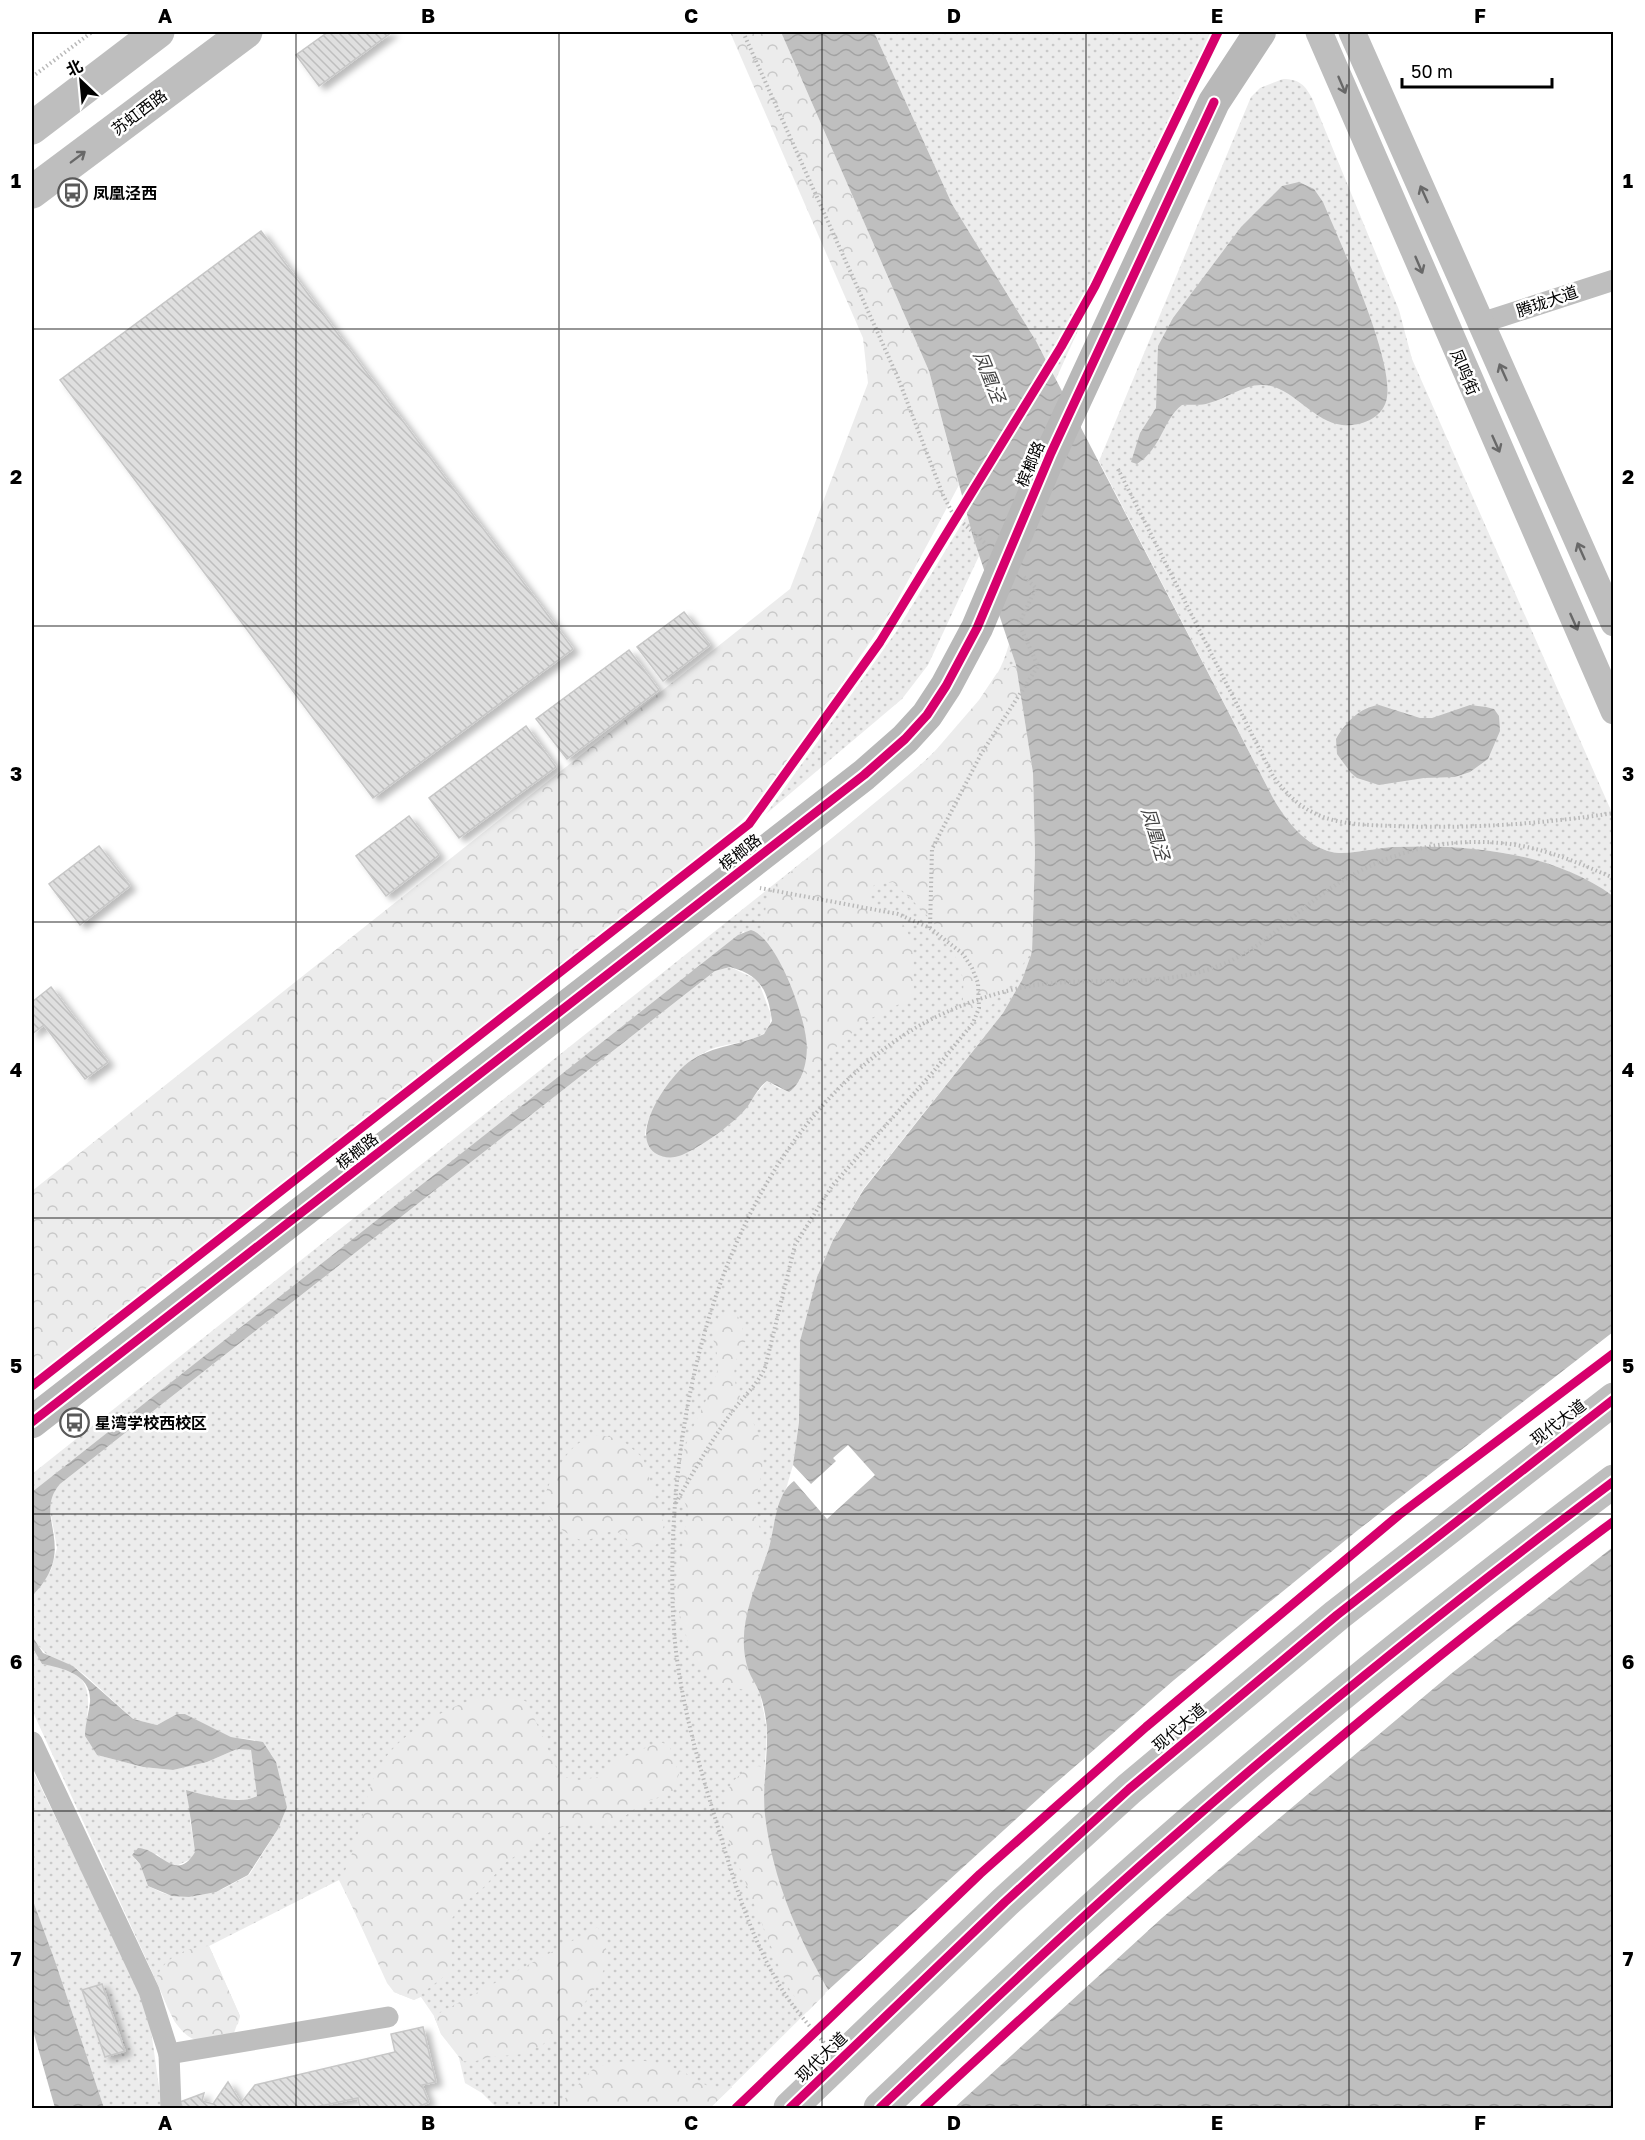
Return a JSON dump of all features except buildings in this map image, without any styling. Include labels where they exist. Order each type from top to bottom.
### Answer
[{"type":"main road","points":[[32,128],[158,32]]},
{"type":"main road","name":"苏虹西路","points":[[32,192],[246,32]]},
{"type":"main road","name":"槟榔路","points":[[32,1422],[864,775],[905,739],[927,715],[946,686],[988,603],[1077,397],[1214,102],[1260,32]]},
{"type":"main road","name":"现代大道","points":[[790,2109],[1005,1902],[1129,1789],[1337,1615],[1614,1399]]},
{"type":"main road","points":[[880,2109],[1050,1946],[1172,1837],[1377,1665],[1614,1481]]},
{"type":"street","name":"凤鸣街","points":[[1319,32],[1614,711]]},
{"type":"street","points":[[1352,32],[1614,623]]},
{"type":"street","name":"腾珑大道","points":[[1481,323],[1614,280]]},
{"type":"street","points":[[32,1742],[149,1991],[169,2054],[171,2109]]},
{"type":"street","points":[[169,2054],[388,2017]]},
{"type":"path","points":[[32,77],[92,32]]},
{"type":"path","points":[[743,32],[898,378],[943,495],[958,518],[992,548]]},
{"type":"path","points":[[1118,469],[1273,776],[1288,795],[1314,813],[1355,824],[1436,828],[1568,820],[1614,813]]},
{"type":"path","points":[[930,928],[932,849],[981,754],[1038,666],[1019,624],[1036,588],[1018,572]]},
{"type":"path","points":[[827,2046],[785,1995],[741,1900],[704,1788],[687,1718],[673,1617],[675,1504],[680,1446],[703,1343],[746,1224],[795,1138],[810,1118],[855,1071],[905,1034],[945,1012],[1044,984],[1143,981],[1183,977],[1216,967],[1265,942],[1315,899],[1349,876],[1392,855],[1456,843],[1503,843],[1562,856],[1614,878]]},
{"type":"path","points":[[675,1504],[698,1463],[734,1410],[759,1382],[765,1368],[795,1245],[832,1186],[973,1023],[979,1008],[978,983],[972,968],[963,954],[930,928],[898,914],[727,882]]},
{"type":"path","points":[[808,2038],[824,2023]]},
{"type":"green space","points":[[730,32],[781,32],[929,371],[959,485],[894,607],[763,799],[729,833],[32,1385],[32,1191],[790,589],[868,383],[863,338]]},
{"type":"green space","points":[[874,32],[1213,32],[1056,379],[1036,341],[952,204]]},
{"type":"green space","points":[[1283,79],[1301,84],[1312,98],[1399,310],[1412,359],[1613,815],[1613,896],[1563,869],[1508,854],[1423,846],[1388,847],[1338,853],[1322,849],[1305,838],[1290,823],[1273,798],[1099,461],[1251,97],[1260,88]]},
{"type":"green space","points":[[967,515],[979,556],[928,665],[902,699],[766,814],[896,632]]},
{"type":"green space","points":[[1009,644],[1016,665],[1032,952],[1022,980],[1003,1013],[864,1188],[833,1240],[817,1277],[800,1341],[799,1422],[793,1465],[768,1551],[760,1693],[767,1730],[764,1780],[798,1933],[828,1991],[710,2108],[497,2108],[482,2093],[465,2083],[458,2054],[441,2034],[434,2016],[421,1997],[414,2000],[394,1992],[339,1880],[209,1946],[240,2016],[238,2024],[192,2038],[175,2022],[32,1710],[32,1647],[42,1664],[66,1668],[82,1680],[88,1697],[85,1736],[97,1755],[143,1767],[173,1770],[207,1762],[237,1749],[251,1750],[257,1796],[235,1800],[194,1792],[188,1798],[191,1805],[190,1820],[195,1852],[191,1859],[176,1866],[169,1865],[157,1854],[135,1859],[140,1864],[148,1886],[165,1894],[189,1897],[223,1889],[249,1875],[278,1829],[287,1807],[272,1755],[255,1740],[231,1737],[185,1714],[177,1714],[157,1725],[133,1719],[86,1676],[73,1666],[50,1658],[33,1640],[32,1596],[51,1570],[57,1548],[49,1504],[50,1496],[60,1484],[715,971],[730,967],[758,980],[771,1015],[769,1029],[749,1040],[716,1047],[693,1059],[676,1077],[655,1106],[648,1120],[645,1135],[681,1155],[730,1124],[767,1081],[780,1089],[800,1080],[744,931],[32,1492],[32,1474],[896,786],[944,743],[965,720],[999,670]]},
{"type":"green space","points":[[1016,665],[1033,773],[1035,854],[1032,952],[994,1003],[978,1015],[967,1016],[963,1005],[962,975],[951,947],[943,935],[893,882],[874,885],[870,895],[873,904],[899,919],[910,939],[914,964],[914,993],[911,998],[864,1022],[800,1080],[807,1045],[805,1030],[787,979],[765,937],[763,927],[767,898],[780,881],[929,758],[979,700],[997,673]]},
{"type":"green space","points":[[732,1311],[739,1318],[746,1340],[738,1356],[735,1382],[763,1451],[755,1511],[768,1551],[752,1591],[748,1669],[760,1693],[720,1685],[703,1673],[693,1658],[674,1596],[682,1555],[683,1535],[689,1514],[679,1486],[681,1461],[718,1368],[713,1336],[715,1321],[721,1315]]},
{"type":"green space","points":[[598,1435],[621,1439],[643,1458],[664,1525],[658,1543],[650,1549],[631,1545],[625,1537],[614,1532],[583,1541],[561,1529],[546,1509],[547,1489],[564,1459],[579,1443]]},
{"type":"green space","points":[[483,1697],[517,1697],[527,1702],[560,1776],[579,1780],[599,1777],[623,1757],[660,1742],[669,1745],[679,1774],[672,1793],[644,1802],[613,1825],[572,1824],[553,1830],[505,1863],[485,1886],[462,1905],[450,1921],[452,1970],[414,2000],[394,1992],[387,1983],[340,1880],[351,1856],[369,1792],[380,1765],[391,1751],[419,1727],[451,1708]]},
{"type":"green space","points":[[759,1766],[765,1770],[764,1799],[767,1828],[781,1885],[802,1939],[828,1991],[807,2012],[791,1992],[782,1974],[720,1818],[731,1783],[744,1771]]},
{"type":"green space","points":[[32,1769],[137,1986],[150,2023],[162,2108],[104,2108],[32,1898]]},
{"type":"green space","points":[[598,1927],[608,1954],[606,1964],[598,1984],[574,2018],[542,2045],[523,2054],[491,2057],[472,2062],[462,2061],[441,2034],[434,2016]]},
{"type":"green space","points":[[209,1946],[240,2016],[234,2033],[202,2041],[193,2039],[178,2026],[167,2007],[156,1979],[170,1959],[193,1948]]},
{"type":"green space","points":[[645,2061],[674,2068],[718,2089],[732,2087],[710,2108],[556,2108],[594,2068],[614,2062]]},
{"type":"water","name":"凤凰泾","points":[[781,32],[874,32],[952,204],[1036,341],[1273,798],[1297,831],[1322,849],[1338,853],[1388,847],[1423,846],[1509,854],[1564,869],[1613,896],[1613,2108],[902,2108],[817,1969],[784,1895],[772,1856],[765,1815],[767,1725],[759,1691],[748,1669],[745,1654],[745,1624],[748,1609],[768,1551],[779,1503],[788,1487],[794,1481],[827,1519],[875,1475],[848,1445],[833,1458],[836,1461],[811,1484],[793,1465],[799,1422],[800,1341],[817,1277],[833,1240],[864,1189],[1003,1013],[1022,980],[1032,952],[1035,854],[1033,773],[1016,665],[973,537],[929,371]]},
{"type":"water","points":[[1299,182],[1314,189],[1323,202],[1364,300],[1382,355],[1387,379],[1387,397],[1381,411],[1364,423],[1342,425],[1321,417],[1282,390],[1272,386],[1254,386],[1206,404],[1182,405],[1170,418],[1152,450],[1137,464],[1131,462],[1140,433],[1156,408],[1158,346],[1173,318],[1241,227],[1282,186]]},
{"type":"water","points":[[1379,705],[1420,718],[1432,718],[1470,705],[1486,707],[1494,709],[1499,716],[1500,731],[1488,759],[1470,772],[1455,777],[1424,778],[1379,785],[1357,778],[1351,773],[1337,754],[1336,739],[1359,712]]},
{"type":"water","points":[[751,930],[761,936],[779,961],[800,1011],[807,1052],[802,1075],[794,1088],[789,1092],[767,1081],[735,1120],[708,1140],[682,1155],[661,1156],[655,1153],[648,1144],[646,1134],[653,1108],[660,1095],[684,1066],[713,1050],[764,1034],[772,1021],[765,993],[756,980],[741,970],[730,967],[715,971],[60,1484],[52,1496],[50,1509],[55,1548],[53,1562],[46,1578],[32,1596],[32,1492],[738,935]]},
{"type":"water","points":[[32,1636],[43,1653],[73,1666],[133,1719],[157,1725],[177,1714],[185,1714],[231,1737],[263,1742],[276,1762],[287,1807],[278,1829],[248,1875],[216,1892],[189,1897],[172,1896],[148,1886],[140,1864],[132,1855],[138,1848],[175,1865],[188,1861],[195,1852],[186,1790],[232,1800],[250,1799],[257,1796],[251,1750],[237,1749],[207,1762],[173,1770],[143,1767],[97,1755],[85,1736],[90,1702],[86,1685],[67,1670],[42,1664],[32,1647]]},
{"type":"water","points":[[32,1898],[104,2108],[55,2108],[32,2027]]},
{"type":"pier","points":[[1613,1332],[1613,1547],[1452,1673],[1264,1831],[1162,1918],[954,2108],[899,2108],[825,1993],[1049,1789],[1174,1680],[1358,1530]]},
{"type":"cycle path","points":[[32,1386],[749,824],[880,642],[1061,347],[1095,286],[1218,32]]},
{"type":"cycle path","points":[[32,1422],[864,775],[905,739],[927,715],[946,686],[977,628],[1051,453],[1214,102]]},
{"type":"cycle path","points":[[736,2108],[980,1874],[1146,1727],[1399,1515],[1614,1353]]},
{"type":"cycle path","points":[[790,2108],[1005,1902],[1129,1789],[1337,1615],[1614,1399]]},
{"type":"cycle path","points":[[880,2108],[1061,1938],[1226,1791],[1389,1655],[1614,1481]]},
{"type":"cycle path","points":[[924,2108],[1091,1955],[1261,1805],[1435,1660],[1614,1521]]},
{"type":"place","name":"凤凰泾西","points":[[72,193]]},
{"type":"place","name":"星湾学校西校区","points":[[74,1423]]}]
